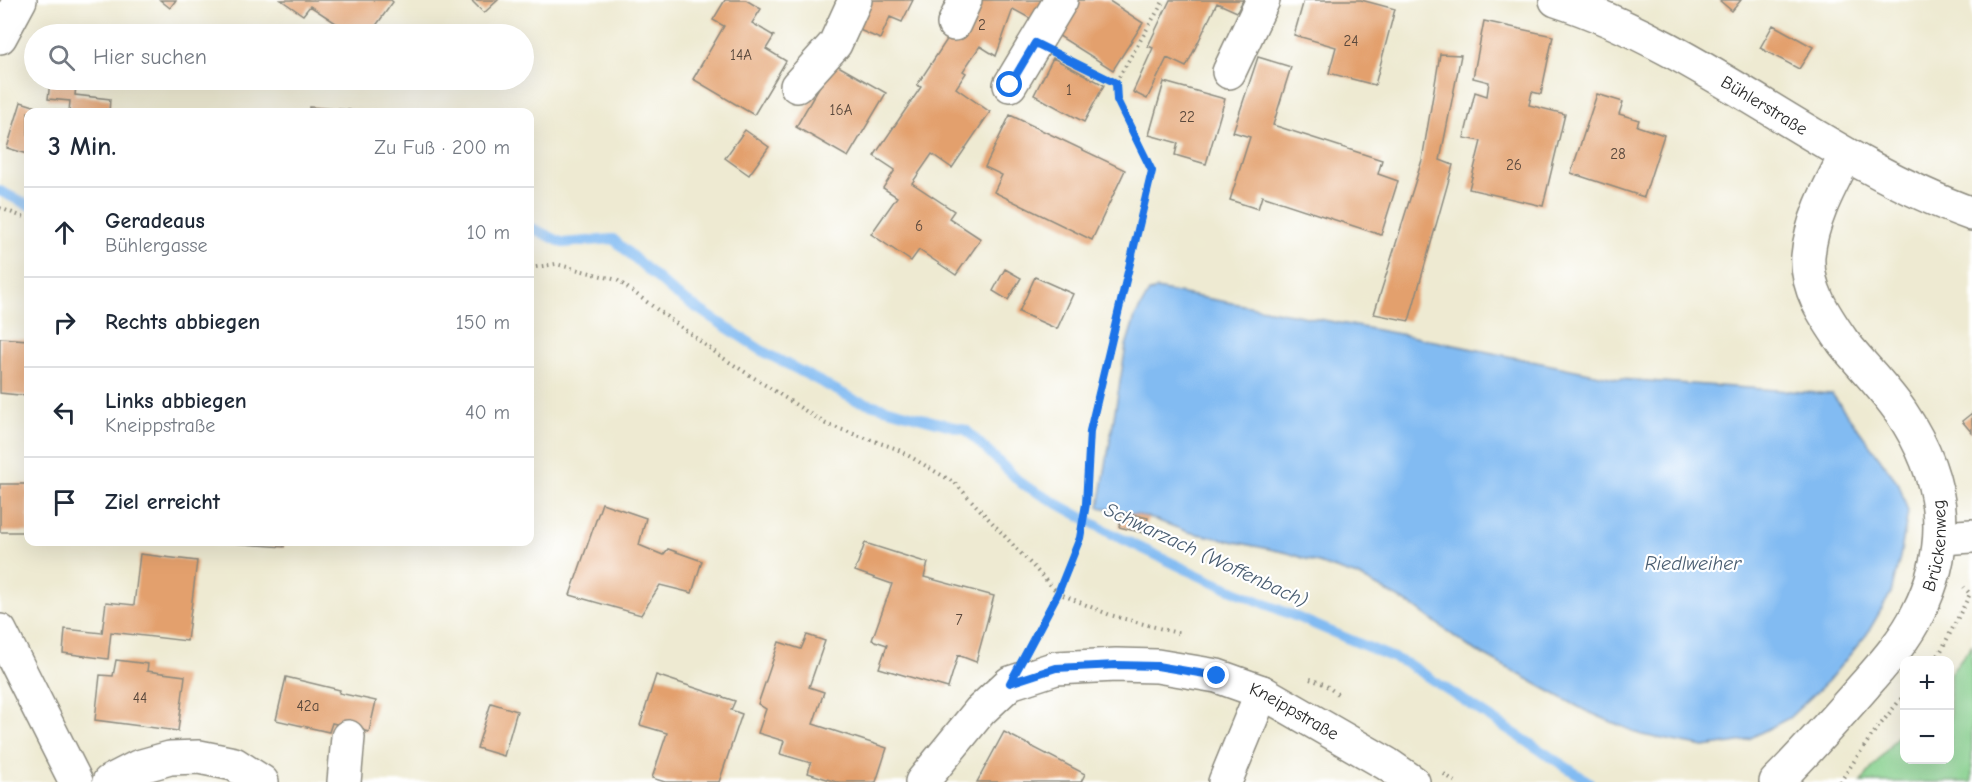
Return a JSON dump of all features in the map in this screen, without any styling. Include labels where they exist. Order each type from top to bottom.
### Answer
[{"type":"street","points":[[0,37],[20,0]]},
{"type":"street","points":[[797,86],[834,44],[855,0]]},
{"type":"street","points":[[1010,85],[1060,0]]},
{"type":"street","points":[[1229,72],[1263,0]]},
{"type":"street","name":"Bühlerstraße","points":[[1562,1],[1648,37],[1696,63],[1846,155],[1911,188],[1972,214]]},
{"type":"street","name":"Brückenweg","points":[[1776,782],[1893,652],[1918,614],[1931,584],[1939,556],[1956,537],[1938,498],[1931,471],[1917,439],[1900,411],[1824,315],[1812,288],[1808,257],[1811,237],[1830,186],[1846,155]]},
{"type":"street","points":[[0,631],[76,782]]},
{"type":"street","name":"Kneippstraße","points":[[922,782],[980,711],[1010,683],[1056,668],[1126,665],[1157,666],[1217,676],[1262,692],[1387,764],[1426,776]]},
{"type":"street","points":[[1225,782],[1262,692]]},
{"type":"street","points":[[344,782],[348,737]]},
{"type":"street","points":[[109,782],[138,768],[171,758],[199,757],[234,764],[262,782]]},
{"type":"path","points":[[1010,683],[1058,593],[1080,538],[1086,504],[1090,431],[1152,171],[1117,100],[1116,83],[1164,0]]},
{"type":"path","points":[[1035,43],[1116,83]]},
{"type":"path","points":[[0,208],[24,217]]},
{"type":"path","points":[[534,267],[556,264],[617,280],[723,358],[826,424],[897,449],[955,483],[1058,593],[1110,615],[1191,636]]},
{"type":"path","points":[[1302,676],[1324,684],[1343,699]]},
{"type":"path","points":[[1840,782],[1872,735],[1900,701]]},
{"type":"path","points":[[1426,776],[1456,782]]},
{"type":"green space","points":[[1972,645],[1972,782],[1861,782],[1900,733],[1900,764],[1954,764],[1954,668]]},
{"type":"water","name":"Riedlweiher","points":[[1156,289],[1410,336],[1619,379],[1832,394],[1899,484],[1908,512],[1891,593],[1867,634],[1828,681],[1789,718],[1745,741],[1704,747],[1642,735],[1586,711],[1469,647],[1413,606],[1360,577],[1288,553],[1188,532],[1148,517],[1099,507],[1126,346],[1135,317],[1149,292]]},
{"type":"building","points":[[160,0],[176,0],[170,8]]},
{"type":"building","points":[[281,0],[391,0],[393,2],[377,24],[337,24],[310,6],[303,15]]},
{"type":"building","points":[[471,0],[498,0],[484,13]]},
{"type":"building","points":[[725,0],[746,0],[761,9],[752,23],[774,36],[766,49],[786,61],[754,115],[693,79],[724,26],[713,20]]},
{"type":"building","points":[[868,0],[913,0],[902,22],[890,17],[880,39],[855,28]]},
{"type":"building","points":[[973,0],[1048,0],[1033,20],[1013,9],[996,56],[980,46],[963,71],[966,73],[956,88],[990,112],[952,168],[932,154],[912,183],[954,211],[949,218],[981,239],[956,275],[919,250],[911,261],[871,234],[897,197],[883,188],[895,170],[874,156],[921,87],[917,85]]},
{"type":"building","points":[[1077,0],[1108,0],[1143,23],[1113,70],[1056,34]]},
{"type":"building","points":[[1170,0],[1243,0],[1237,12],[1217,3],[1186,67],[1167,58],[1147,99],[1133,92],[1153,48],[1148,46]]},
{"type":"building","points":[[1304,0],[1361,0],[1395,9],[1375,85],[1329,73],[1336,47],[1294,35]]},
{"type":"building","points":[[1719,0],[1741,0],[1732,11]]},
{"type":"building","points":[[1484,21],[1553,36],[1541,94],[1532,92],[1529,105],[1565,114],[1543,206],[1469,189],[1481,141],[1464,138],[1475,92],[1487,96],[1489,82],[1473,78]]},
{"type":"building","points":[[1773,25],[1813,47],[1799,69],[1760,48]]},
{"type":"building","points":[[1440,54],[1461,55],[1440,160],[1453,165],[1409,321],[1374,314],[1422,160]]},
{"type":"building","points":[[1258,57],[1291,67],[1273,125],[1382,160],[1378,174],[1398,181],[1381,235],[1262,196],[1258,209],[1230,200],[1250,137],[1233,132]]},
{"type":"building","points":[[1053,58],[1104,85],[1084,122],[1034,95]]},
{"type":"building","points":[[833,63],[886,93],[848,157],[796,127]]},
{"type":"building","points":[[1164,82],[1225,99],[1206,164],[1175,155],[1178,143],[1149,135]]},
{"type":"building","points":[[49,90],[76,90],[75,95],[110,99],[109,108],[69,108],[70,101],[48,99]]},
{"type":"building","points":[[1597,94],[1623,102],[1619,114],[1639,120],[1637,126],[1664,135],[1644,197],[1571,173]]},
{"type":"building","points":[[21,102],[40,108],[24,108],[24,153],[7,148]]},
{"type":"building","points":[[1010,115],[1125,170],[1092,240],[994,192],[1002,175],[985,167]]},
{"type":"building","points":[[745,130],[769,147],[749,175],[725,158]]},
{"type":"building","points":[[1005,269],[1021,278],[1008,300],[993,291]]},
{"type":"building","points":[[1035,277],[1073,294],[1057,329],[1019,312]]},
{"type":"building","points":[[0,338],[24,340],[24,396],[0,393]]},
{"type":"building","points":[[1972,413],[1972,433],[1962,421]]},
{"type":"building","points":[[0,484],[24,484],[24,532],[0,532]]},
{"type":"building","points":[[602,503],[646,518],[639,545],[663,555],[668,549],[702,561],[692,593],[660,585],[641,615],[570,595]]},
{"type":"building","points":[[1123,512],[1148,518],[1144,533],[1119,527]]},
{"type":"building","points":[[865,543],[928,563],[924,577],[994,596],[976,662],[958,655],[948,688],[879,668],[887,645],[872,640],[892,584],[855,571]]},
{"type":"building","points":[[140,554],[197,561],[187,641],[111,632],[108,659],[63,653],[65,629],[102,633],[106,602],[134,605]]},
{"type":"building","points":[[807,635],[825,641],[809,687],[824,692],[813,724],[887,748],[876,782],[836,782],[808,773],[811,763],[780,754],[784,741],[758,733],[766,709],[758,704],[779,642],[801,649]]},
{"type":"building","points":[[116,660],[148,664],[147,671],[185,676],[178,731],[95,720],[100,675],[113,676]]},
{"type":"building","points":[[656,675],[735,701],[731,710],[742,714],[719,782],[665,782],[652,778],[667,733],[640,725]]},
{"type":"building","points":[[286,677],[340,690],[339,693],[376,701],[369,732],[332,723],[329,732],[276,720]]},
{"type":"building","points":[[491,703],[517,711],[504,756],[477,748]]},
{"type":"building","points":[[1004,732],[1085,774],[1081,782],[977,782]]},
{"type":"waterway","name":"Schwarzach (Woffenbach)","points":[[0,191],[24,203]]},
{"type":"waterway","name":"Schwarzach (Woffenbach)","points":[[534,229],[563,243],[613,239],[674,293],[764,352],[855,400],[966,430],[1022,484],[1112,534],[1204,578],[1408,664],[1589,782]]},
{"type":"route","points":[[1010,85],[1035,43],[1116,83],[1117,100],[1152,171],[1090,431],[1086,504],[1080,538],[1058,593],[1010,683],[1056,668],[1116,665],[1157,666],[1217,676]]}]
